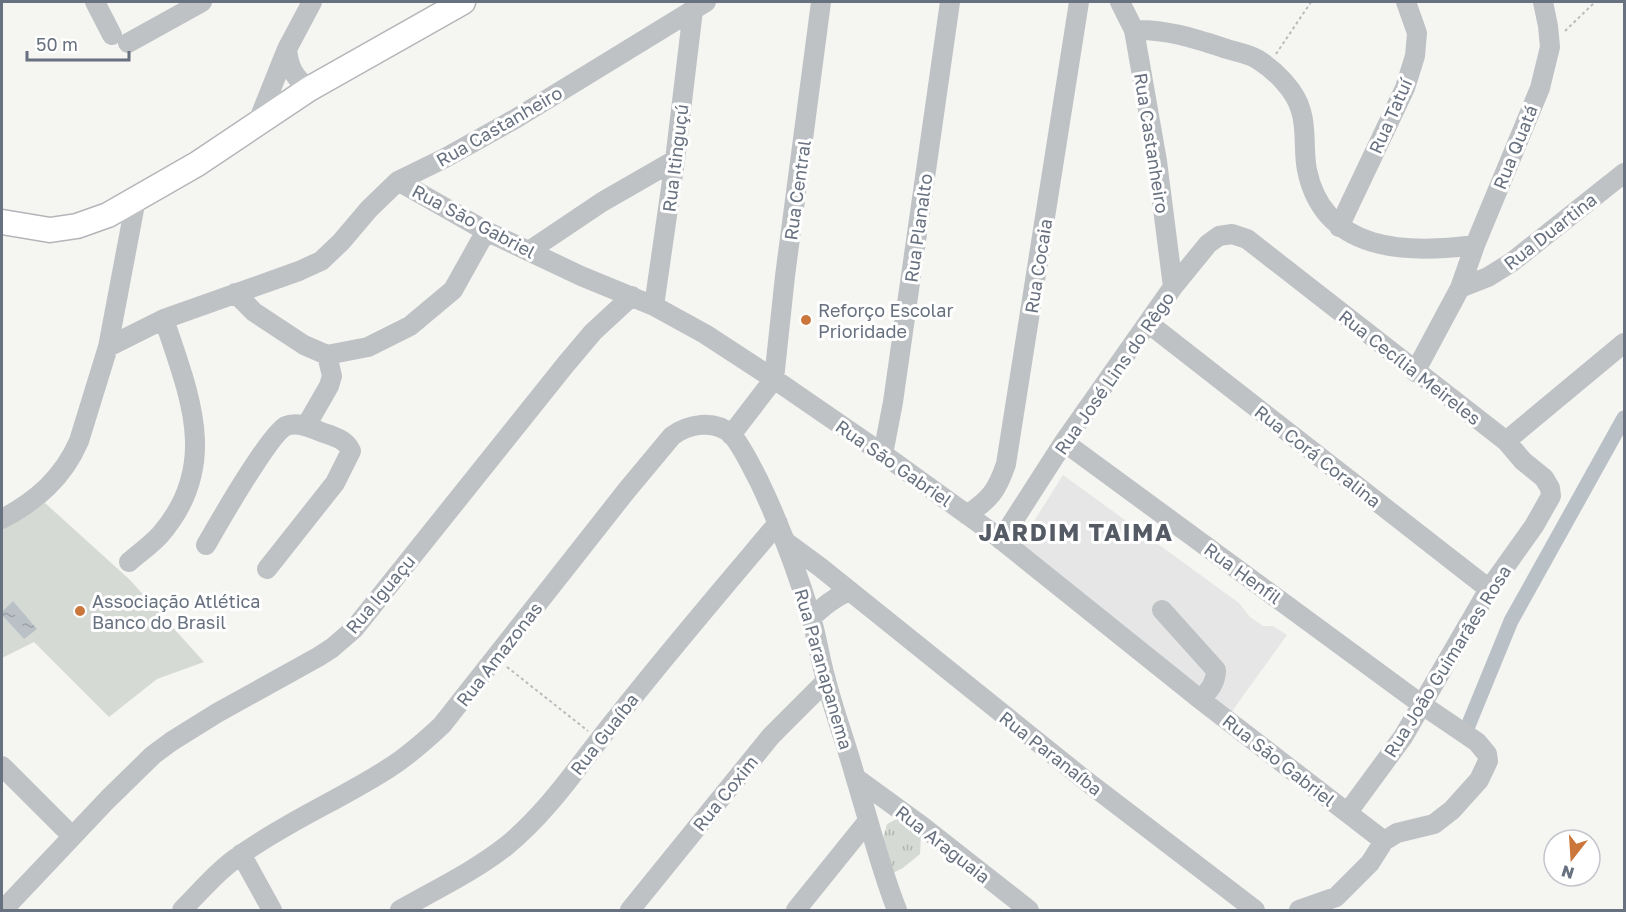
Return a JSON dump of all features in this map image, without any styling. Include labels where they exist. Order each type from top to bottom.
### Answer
[{"type":"main road","points":[[2,222],[50,230],[77,226],[108,214],[197,164],[309,89],[463,2]]},
{"type":"street","points":[[95,2],[120,39],[202,2]]},
{"type":"street","points":[[256,123],[287,49],[312,2]]},
{"type":"street","name":"Rua Central","points":[[774,379],[785,276],[821,2]]},
{"type":"street","name":"Rua Planalto","points":[[883,454],[893,402],[950,2]]},
{"type":"street","name":"Rua Cocaia","points":[[967,515],[993,495],[1000,483],[1006,464],[1079,2]]},
{"type":"street","name":"Rua Castanheiro","points":[[1120,2],[1134,30],[1157,161],[1173,287]]},
{"type":"street","name":"Rua Tatuí","points":[[1339,227],[1405,88],[1415,56],[1417,33],[1406,2]]},
{"type":"street","name":"Rua Quatá","points":[[1460,288],[1475,244],[1540,88],[1550,47],[1543,2]]},
{"type":"street","name":"Rua Castanheiro","points":[[108,347],[164,319],[321,261],[398,181],[515,119],[699,6]]},
{"type":"street","name":"Rua Itinguçú","points":[[654,306],[699,6]]},
{"type":"street","points":[[1134,30],[1152,29],[1179,33],[1256,58],[1268,67],[1293,95],[1301,110],[1307,170],[1318,200],[1339,227],[1385,247],[1447,249],[1475,244]]},
{"type":"street","points":[[287,49],[289,67],[296,79],[309,89]]},
{"type":"street","points":[[529,251],[602,202],[675,160]]},
{"type":"street","name":"Rua Duartina","points":[[1460,288],[1488,277],[1512,262],[1624,172]]},
{"type":"street","name":"Rua São Gabriel","points":[[398,181],[486,231],[654,306],[705,334],[774,379],[967,515],[1384,841]]},
{"type":"street","points":[[2,519],[40,496],[52,484],[73,455],[108,347],[136,199]]},
{"type":"street","points":[[235,293],[254,312],[304,345],[327,355],[368,347],[410,326],[453,290],[486,231]]},
{"type":"street","name":"Rua José Lins do Rêgo","points":[[1000,540],[1064,442],[1173,287],[1208,244],[1219,236],[1232,234],[1247,240]]},
{"type":"street","name":"Rua Cecília Meireles","points":[[1247,240],[1506,441],[1523,461],[1544,478],[1550,488],[1551,496],[1544,508]]},
{"type":"street","points":[[1415,372],[1460,288]]},
{"type":"street","name":"Rua Iguaçu","points":[[3,910],[72,836],[153,755],[172,741],[318,657],[354,629],[566,364],[593,332],[632,296]]},
{"type":"street","points":[[129,562],[158,536],[173,518],[182,503],[191,477],[195,453],[195,426],[189,397],[164,319]]},
{"type":"street","name":"Rua Corá Coralina","points":[[1148,323],[1489,589]]},
{"type":"street","points":[[1506,441],[1624,344]]},
{"type":"street","points":[[306,426],[324,399],[332,376],[327,355]]},
{"type":"street","points":[[731,435],[774,379]]},
{"type":"street","name":"Rua Amazonas","points":[[182,910],[220,872],[242,854],[381,773],[424,742],[442,724],[496,658],[672,436],[680,430],[709,424],[722,428],[731,435]]},
{"type":"street","points":[[206,544],[278,432],[284,427],[306,426],[344,441],[351,451],[334,483],[267,568]]},
{"type":"street","name":"Rua Paranapanema","points":[[731,435],[751,467],[786,542],[811,618],[826,681],[867,822],[897,910]]},
{"type":"street","name":"Rua Henfil","points":[[1064,442],[1421,704],[1477,742],[1487,754],[1488,761],[1479,780],[1452,810],[1434,824],[1397,833],[1384,841]]},
{"type":"street","name":"Rua João Guimarães Rosa","points":[[1347,812],[1403,737],[1489,589],[1534,526],[1544,508]]},
{"type":"street","name":"Rua Guaíba","points":[[400,910],[505,847],[543,809],[678,639],[778,523]]},
{"type":"street","name":"Rua Paranaíba","points":[[786,542],[1085,780],[1255,910]]},
{"type":"street","points":[[811,618],[837,596],[849,591]]},
{"type":"street","points":[[1162,610],[1216,670],[1213,686],[1201,700]]},
{"type":"street","name":"Rua Coxim","points":[[630,910],[771,736],[826,681]]},
{"type":"street","points":[[2,766],[72,836]]},
{"type":"street","name":"Rua Araguaia","points":[[856,778],[922,826],[1029,910]]},
{"type":"street","points":[[796,910],[867,822]]},
{"type":"street","points":[[1299,910],[1336,897],[1370,863],[1384,841]]},
{"type":"street","points":[[242,854],[272,910]]},
{"type":"path","points":[[1268,67],[1311,2]]},
{"type":"path","points":[[1550,47],[1595,2]]},
{"type":"path","points":[[496,658],[599,739]]},
{"type":"shaded area","points":[[1063,475],[1239,603],[1250,617],[1263,626],[1273,626],[1287,635],[1230,714],[1019,545]]},
{"type":"green space","name":"Associação Atlética Banco do Brasil","points":[[45,503],[130,580],[204,662],[157,679],[109,717],[34,642],[2,658],[2,526]]},
{"type":"green space","points":[[904,815],[921,835],[920,854],[903,868],[889,875],[881,845],[887,824]]},
{"type":"water","points":[[13,601],[37,629],[24,639],[2,615],[2,612]]},
{"type":"waterway","points":[[1468,726],[1511,621],[1624,418]]},
{"type":"place","name":"Reforço Escolar Prioridade","points":[[806,320]]},
{"type":"place","name":"Associação Atlética Banco do Brasil","points":[[80,611]]},
{"type":"district","name":"JARDIM TAIMA","points":[[1076,531]]}]
